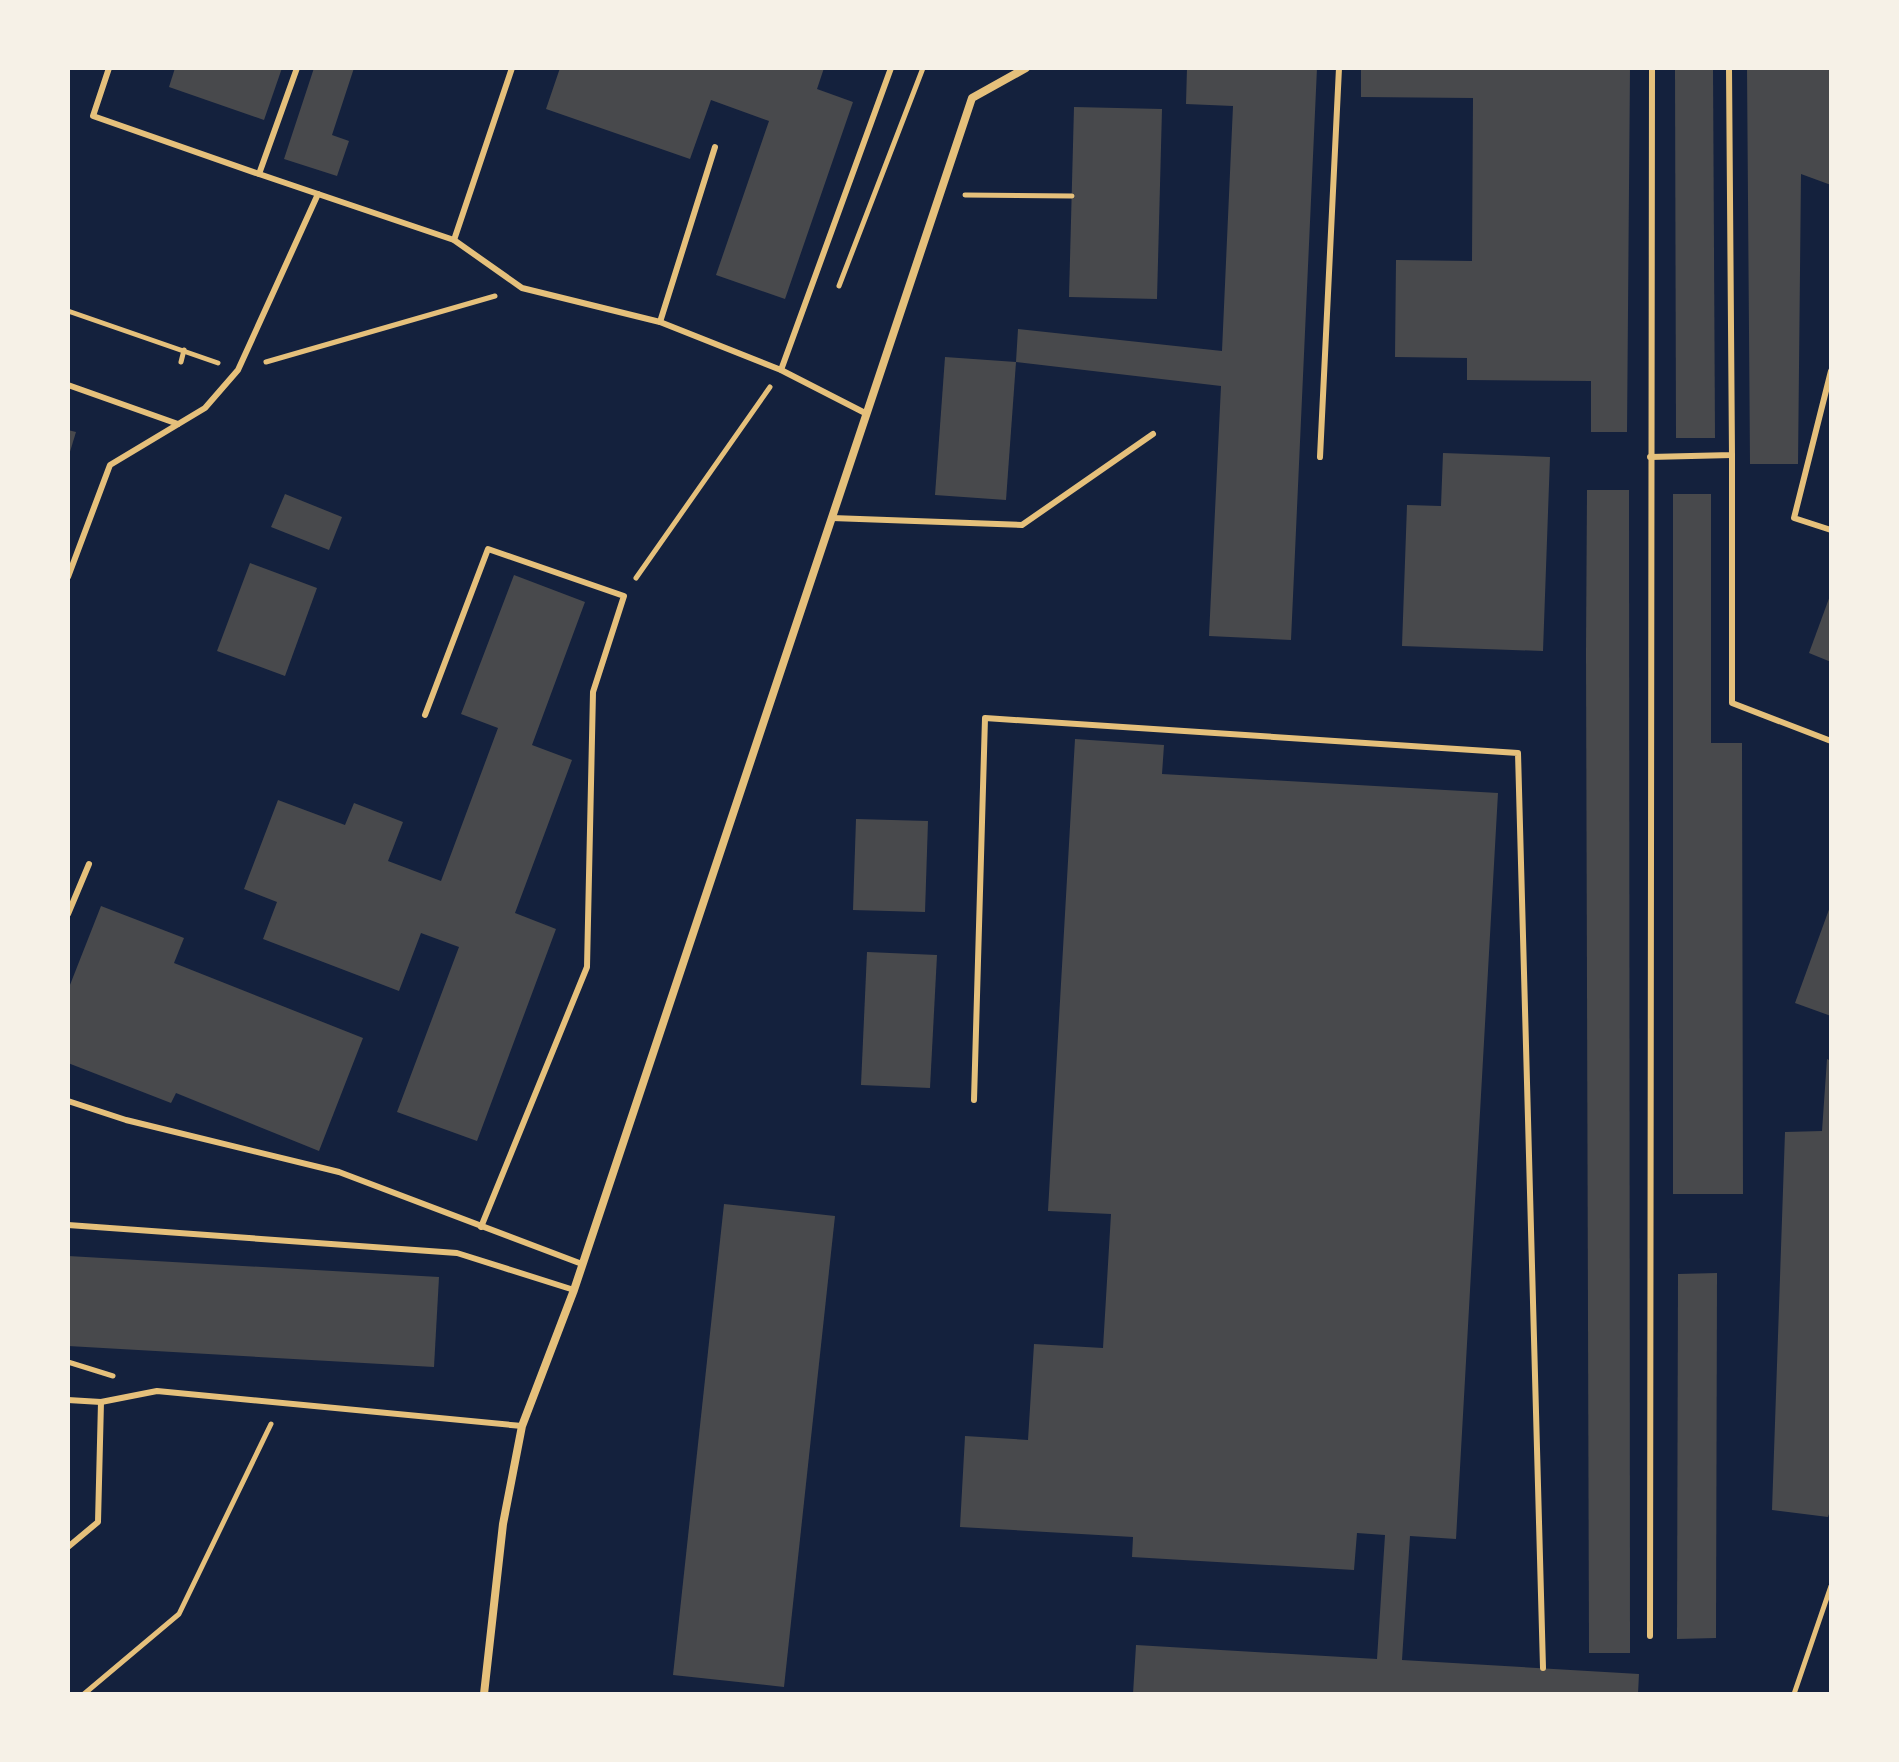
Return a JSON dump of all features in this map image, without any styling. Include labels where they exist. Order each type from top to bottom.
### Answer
[{"type":"street","points":[[484,1694],[503,1524],[522,1426],[574,1290],[972,98],[1026,68]]},
{"type":"lane","points":[[109,68],[93,116],[454,240],[522,288],[660,322],[781,370],[867,414]]},
{"type":"lane","points":[[259,174],[297,68]]},
{"type":"lane","points":[[454,240],[512,68]]},
{"type":"lane","points":[[781,370],[891,68]]},
{"type":"lane","points":[[1320,457],[1339,68]]},
{"type":"lane","points":[[1650,1636],[1652,68]]},
{"type":"lane","points":[[1729,68],[1732,703],[1831,741]]},
{"type":"lane","points":[[660,322],[715,147]]},
{"type":"lane","points":[[68,577],[110,465],[205,408],[238,370],[318,194]]},
{"type":"lane","points":[[1831,371],[1794,518],[1831,530]]},
{"type":"lane","points":[[68,385],[178,424]]},
{"type":"lane","points":[[832,518],[1022,525],[1153,434]]},
{"type":"lane","points":[[1650,457],[1732,455]]},
{"type":"lane","points":[[425,715],[488,549],[624,596],[593,692],[587,967],[481,1227]]},
{"type":"lane","points":[[974,1100],[985,718],[1518,753],[1543,1668]]},
{"type":"lane","points":[[68,914],[89,864]]},
{"type":"lane","points":[[68,1101],[126,1120],[339,1172],[582,1264]]},
{"type":"lane","points":[[68,1225],[457,1253],[574,1290]]},
{"type":"lane","points":[[68,1400],[101,1402],[157,1391],[522,1426]]},
{"type":"lane","points":[[68,1547],[98,1522],[101,1402]]},
{"type":"path","points":[[939,194],[1072,196]]},
{"type":"path","points":[[68,311],[238,370],[522,288]]},
{"type":"path","points":[[181,362],[184,350]]},
{"type":"path","points":[[624,596],[781,370]]},
{"type":"path","points":[[84,1694],[179,1614],[282,1403]]},
{"type":"path","points":[[1794,1694],[1831,1586]]},
{"type":"building","points":[[175,68],[282,68],[264,120],[169,87]]},
{"type":"building","points":[[314,68],[354,68],[332,135],[349,141],[337,176],[284,159]]},
{"type":"building","points":[[560,68],[824,68],[817,89],[853,102],[785,299],[716,275],[769,121],[711,100],[690,159],[546,109]]},
{"type":"building","points":[[1187,68],[1317,68],[1291,640],[1209,636],[1221,386],[1016,362],[1018,329],[1222,351],[1233,106],[1186,104]]},
{"type":"building","points":[[1361,68],[1630,68],[1627,432],[1591,432],[1591,381],[1467,380],[1467,358],[1395,357],[1396,260],[1472,261],[1473,98],[1361,97]]},
{"type":"building","points":[[1675,68],[1713,68],[1715,438],[1676,438]]},
{"type":"building","points":[[1747,68],[1831,68],[1831,185],[1801,174],[1798,464],[1750,464]]},
{"type":"building","points":[[1074,107],[1162,109],[1157,299],[1069,297]]},
{"type":"building","points":[[945,357],[1016,362],[1006,500],[935,495]]},
{"type":"building","points":[[68,430],[76,432],[69,455],[68,455]]},
{"type":"building","points":[[1443,453],[1550,457],[1543,651],[1402,646],[1407,505],[1441,506]]},
{"type":"building","points":[[1587,490],[1629,490],[1630,1653],[1589,1653]]},
{"type":"building","points":[[285,494],[342,517],[329,550],[271,527]]},
{"type":"building","points":[[1673,494],[1711,494],[1711,743],[1742,743],[1743,1194],[1673,1194]]},
{"type":"building","points":[[250,563],[317,588],[285,676],[217,651]]},
{"type":"building","points":[[514,575],[585,602],[532,745],[572,760],[515,913],[556,929],[477,1141],[397,1112],[459,947],[421,933],[399,991],[263,939],[277,902],[244,889],[278,800],[345,825],[354,803],[403,822],[388,861],[441,881],[498,728],[461,714]]},
{"type":"building","points":[[1831,593],[1831,662],[1809,653]]},
{"type":"building","points":[[1075,739],[1164,745],[1162,774],[1498,793],[1456,1539],[1410,1536],[1402,1660],[1639,1674],[1638,1694],[1133,1694],[1136,1645],[1377,1659],[1385,1535],[1357,1533],[1354,1570],[1132,1557],[1133,1537],[960,1527],[965,1436],[1028,1440],[1034,1344],[1103,1348],[1111,1214],[1048,1211]]},
{"type":"building","points":[[856,819],[928,821],[925,912],[853,910]]},
{"type":"building","points":[[1831,904],[1831,1016],[1795,1003]]},
{"type":"building","points":[[101,906],[184,938],[174,963],[363,1038],[319,1151],[176,1093],[171,1103],[68,1063],[68,990]]},
{"type":"building","points":[[867,952],[937,955],[930,1088],[861,1085]]},
{"type":"building","points":[[1827,1059],[1831,1061],[1831,1508],[1828,1517],[1772,1510],[1785,1132],[1822,1131]]},
{"type":"building","points":[[724,1204],[835,1216],[784,1687],[673,1675]]},
{"type":"building","points":[[68,1256],[439,1277],[434,1367],[68,1346]]},
{"type":"building","points":[[1717,1273],[1716,1638],[1677,1639],[1678,1274]]}]
